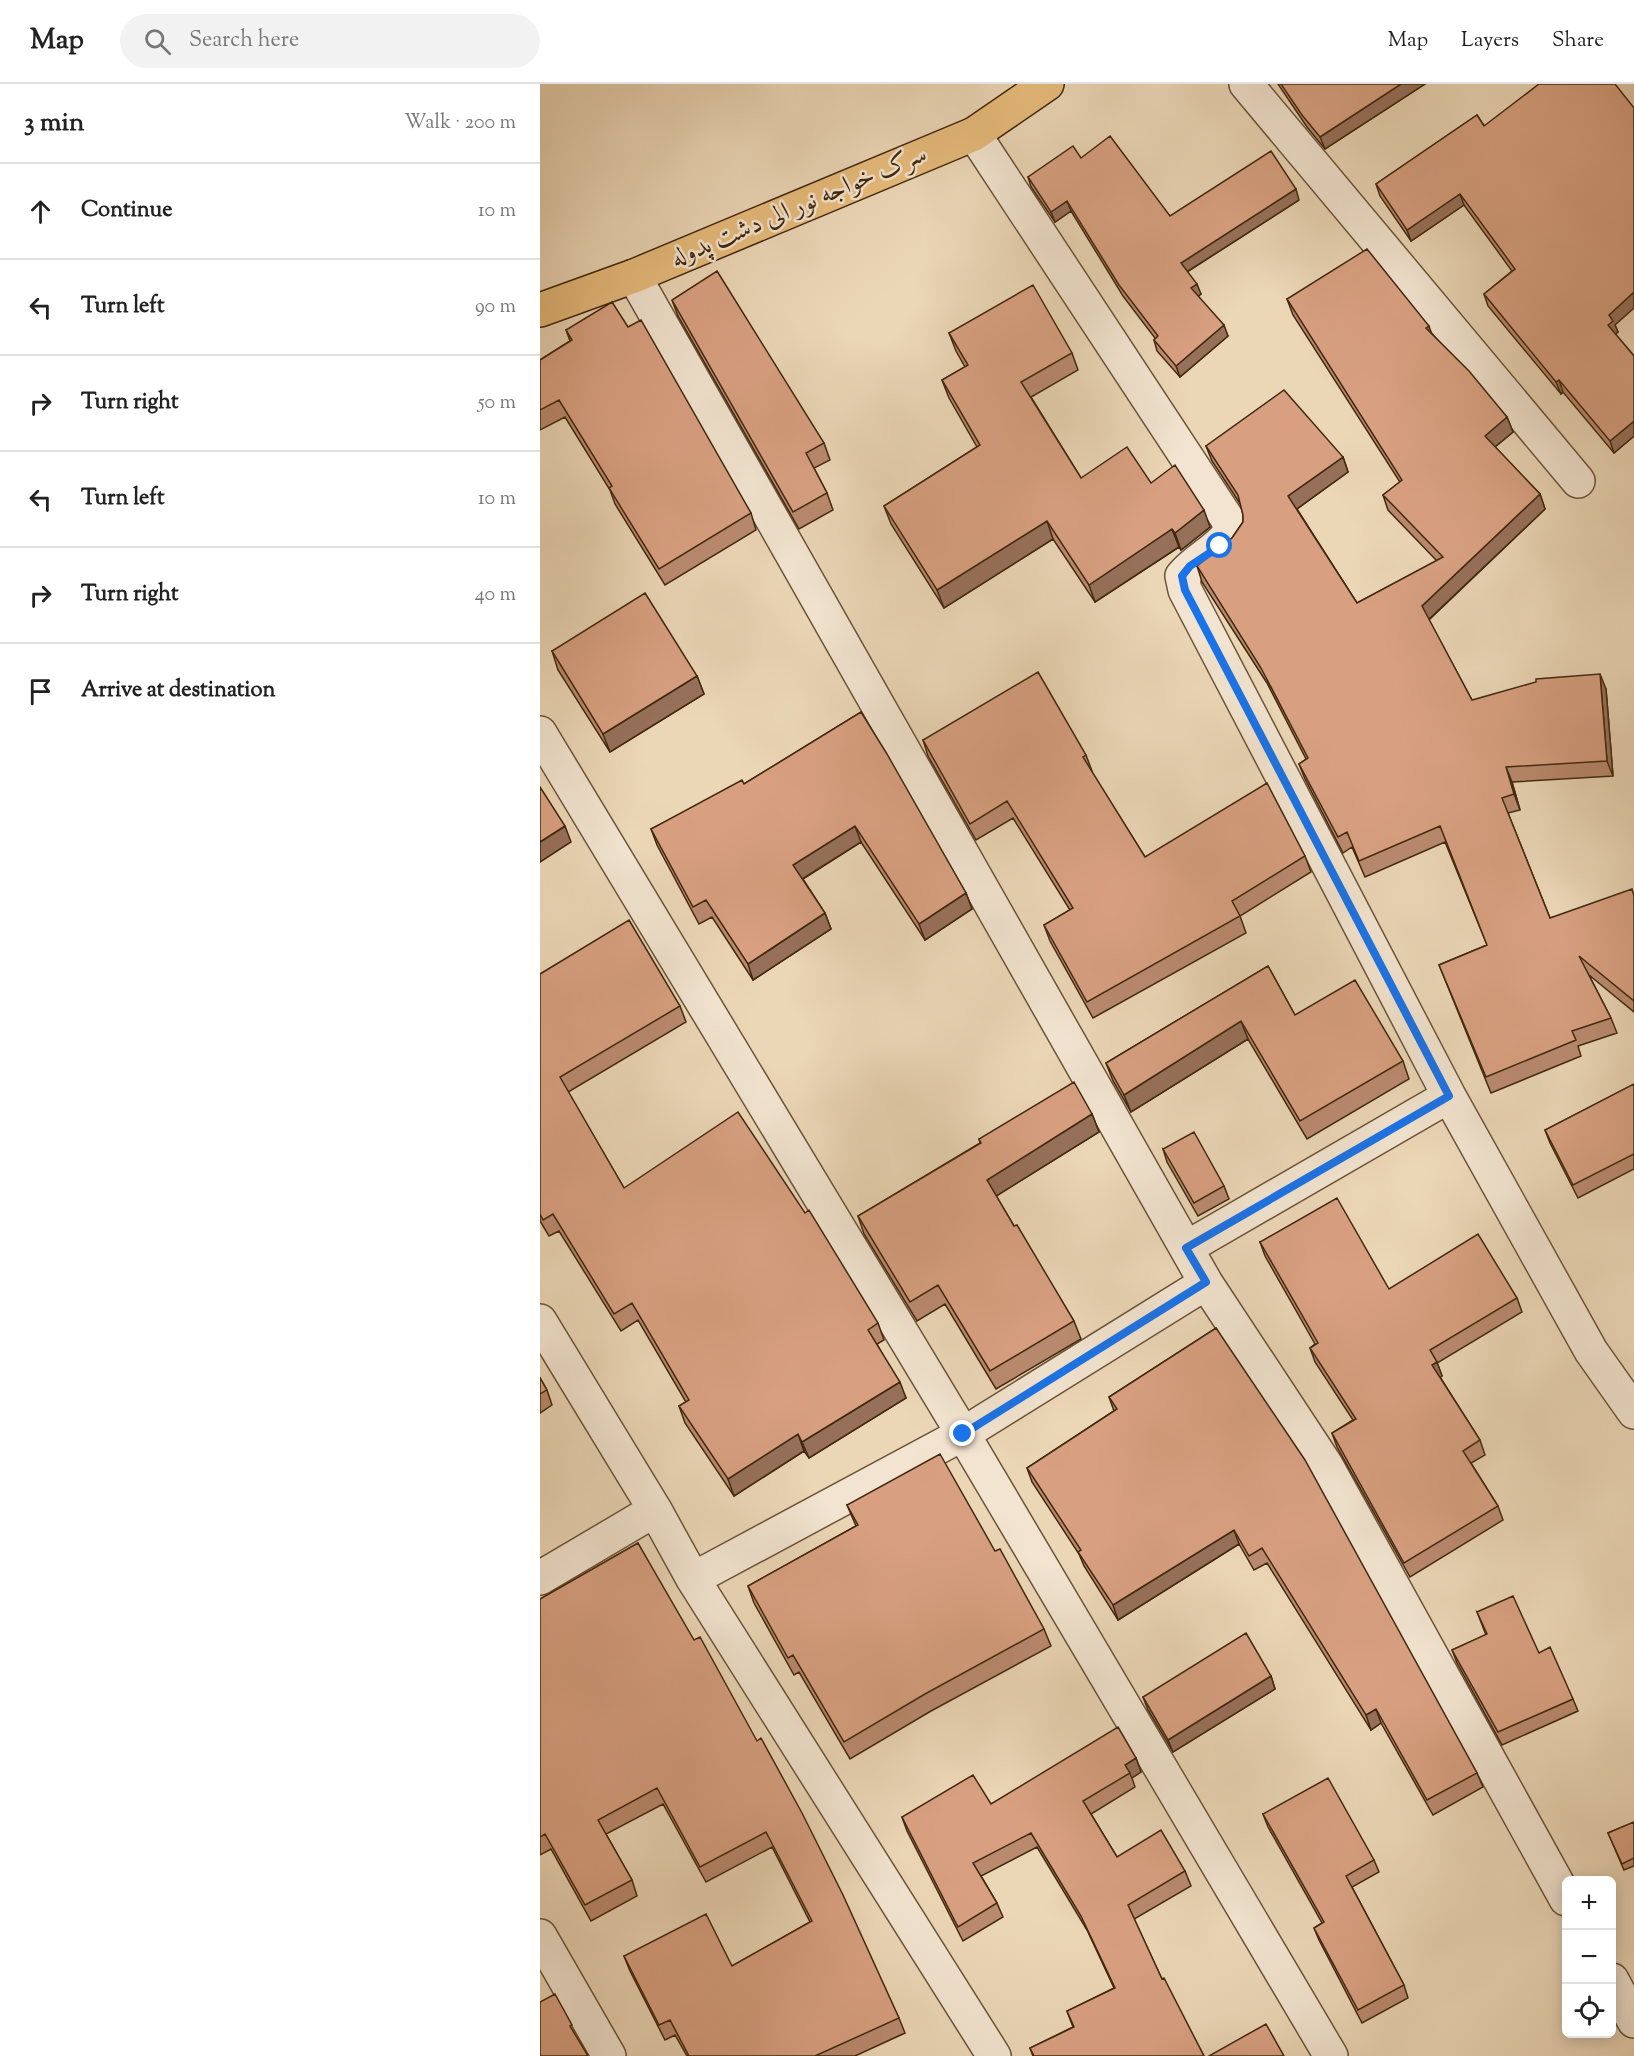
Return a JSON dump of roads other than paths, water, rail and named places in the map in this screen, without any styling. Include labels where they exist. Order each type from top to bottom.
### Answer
[{"type":"main road","name":"سرک خواجه نور الی دشت پدوله","points":[[540,310],[634,276],[974,134],[1047,84]]},
{"type":"street","points":[[1246,84],[1578,481]]},
{"type":"street","points":[[974,134],[1228,520],[1230,533],[1220,546],[1190,566],[1182,576],[1185,590],[1449,1096],[1591,1351],[1634,1412]]},
{"type":"street","points":[[634,276],[1186,1248],[1326,1465],[1562,1892]]},
{"type":"street","points":[[540,733],[963,1434],[1331,2056]]},
{"type":"street","points":[[1186,1248],[1449,1096]]},
{"type":"street","points":[[693,1579],[963,1434],[1206,1282]]},
{"type":"street","points":[[540,1322],[655,1510],[693,1579],[994,2056]]},
{"type":"street","points":[[540,1578],[655,1510]]},
{"type":"street","points":[[540,1936],[609,2056]]},
{"type":"street","points":[[1613,1984],[1634,2021]]}]
